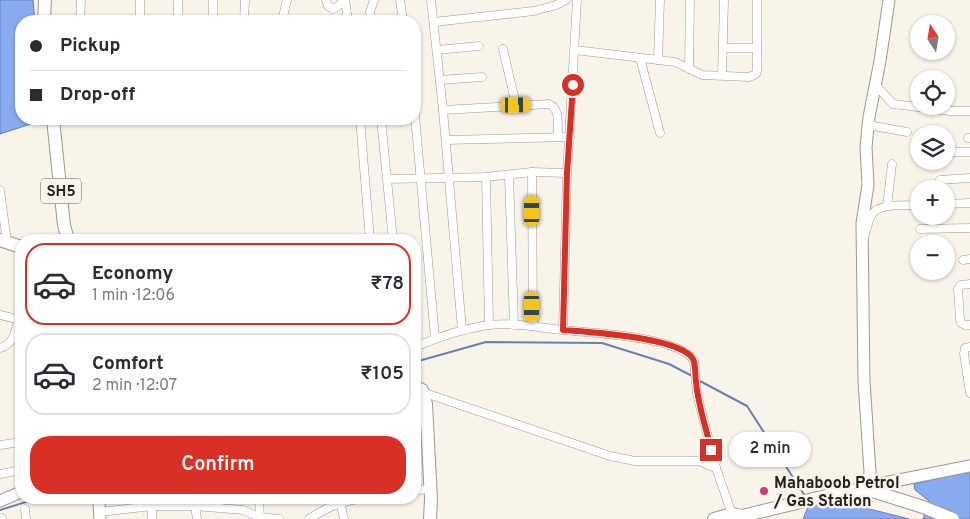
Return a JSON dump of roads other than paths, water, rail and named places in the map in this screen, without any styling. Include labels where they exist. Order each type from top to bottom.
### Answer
[{"type":"main road","points":[[44,15],[45,0]]},
{"type":"main road","name":"SH5","points":[[54,125],[66,234]]},
{"type":"main road","points":[[2,243],[15,246]]},
{"type":"main road","points":[[2,243],[15,250]]},
{"type":"main road","points":[[421,397],[427,420],[430,519]]},
{"type":"main road","points":[[714,519],[736,517],[868,489],[953,519]]},
{"type":"street","points":[[80,15],[81,0]]},
{"type":"street","points":[[140,0],[140,15]]},
{"type":"street","points":[[178,0],[178,15]]},
{"type":"street","points":[[213,0],[213,15]]},
{"type":"street","points":[[244,15],[245,0]]},
{"type":"street","points":[[283,15],[286,0]]},
{"type":"street","points":[[326,0],[328,6],[333,9],[345,1],[347,15]]},
{"type":"street","points":[[370,15],[374,0]]},
{"type":"street","points":[[400,0],[402,15]]},
{"type":"street","points":[[431,0],[446,140],[462,330]]},
{"type":"street","points":[[434,22],[534,11],[566,0]]},
{"type":"street","points":[[563,330],[567,173],[577,0]]},
{"type":"street","points":[[658,60],[660,0]]},
{"type":"street","points":[[689,68],[690,0]]},
{"type":"street","points":[[722,75],[724,0]]},
{"type":"street","points":[[575,50],[678,63],[702,75],[753,76],[757,71],[757,0]]},
{"type":"street","points":[[888,0],[868,125],[866,147],[868,185],[862,224],[864,381],[870,472],[868,489],[879,484],[970,466]]},
{"type":"street","points":[[437,50],[479,46]]},
{"type":"street","points":[[723,48],[757,48]]},
{"type":"street","points":[[503,49],[516,105]]},
{"type":"street","points":[[640,58],[660,133]]},
{"type":"street","points":[[440,80],[482,77]]},
{"type":"street","points":[[875,84],[893,104],[950,111],[970,111]]},
{"type":"street","points":[[443,110],[516,105],[553,106],[557,110],[558,137]]},
{"type":"street","points":[[360,125],[370,234]]},
{"type":"street","points":[[383,125],[393,234]]},
{"type":"street","points":[[416,125],[435,338]]},
{"type":"street","points":[[868,125],[907,132]]},
{"type":"street","points":[[446,140],[570,138]]},
{"type":"street","points":[[955,152],[970,152]]},
{"type":"street","points":[[887,206],[892,164]]},
{"type":"street","points":[[388,178],[486,177],[532,172],[567,173]]},
{"type":"street","points":[[532,172],[532,326]]},
{"type":"street","points":[[509,175],[514,325]]},
{"type":"street","points":[[486,177],[489,325]]},
{"type":"street","points":[[940,180],[970,178]]},
{"type":"street","points":[[0,190],[2,243]]},
{"type":"street","points":[[955,204],[970,203]]},
{"type":"street","points":[[862,244],[872,214],[880,208],[887,206],[910,205]]},
{"type":"street","points":[[920,229],[970,228]]},
{"type":"street","points":[[970,284],[961,286],[958,289],[961,323],[970,325]]},
{"type":"street","points":[[0,316],[15,319]]},
{"type":"street","points":[[421,344],[462,330],[489,325],[514,325],[636,338],[681,350],[692,358],[697,394],[716,468],[736,517]]},
{"type":"street","points":[[0,348],[7,346],[12,341],[15,333]]},
{"type":"street","points":[[970,347],[965,348],[964,354],[970,393]]},
{"type":"street","points":[[421,390],[610,456],[636,461],[699,461],[716,468]]},
{"type":"street","points":[[0,445],[15,443]]},
{"type":"street","points":[[0,474],[15,471]]},
{"type":"street","points":[[421,490],[430,488]]},
{"type":"street","points":[[0,501],[15,495]]},
{"type":"street","points":[[260,504],[260,518]]},
{"type":"street","points":[[309,519],[326,507],[334,504]]},
{"type":"street","points":[[340,504],[344,519]]},
{"type":"street","points":[[100,516],[152,506],[194,506],[242,510],[260,518],[279,519]]},
{"type":"street","points":[[152,506],[152,519]]},
{"type":"street","points":[[194,506],[197,519]]},
{"type":"street","points":[[25,509],[26,519]]},
{"type":"street","points":[[234,510],[235,519]]},
{"type":"water","points":[[0,0],[33,0],[34,15],[15,15],[15,125],[28,125],[0,134]]},
{"type":"water","points":[[970,470],[970,519],[923,519],[929,501],[915,490],[914,484]]},
{"type":"water","points":[[842,502],[909,519],[803,519],[808,507],[819,503]]},
{"type":"waterway","points":[[421,360],[486,342],[602,343],[669,364],[694,377]]},
{"type":"waterway","points":[[698,380],[747,406],[805,496]]},
{"type":"waterway","points":[[0,510],[20,504]]},
{"type":"place","name":"Mahaboob Petrol / Gas Station","points":[[764,491]]}]
